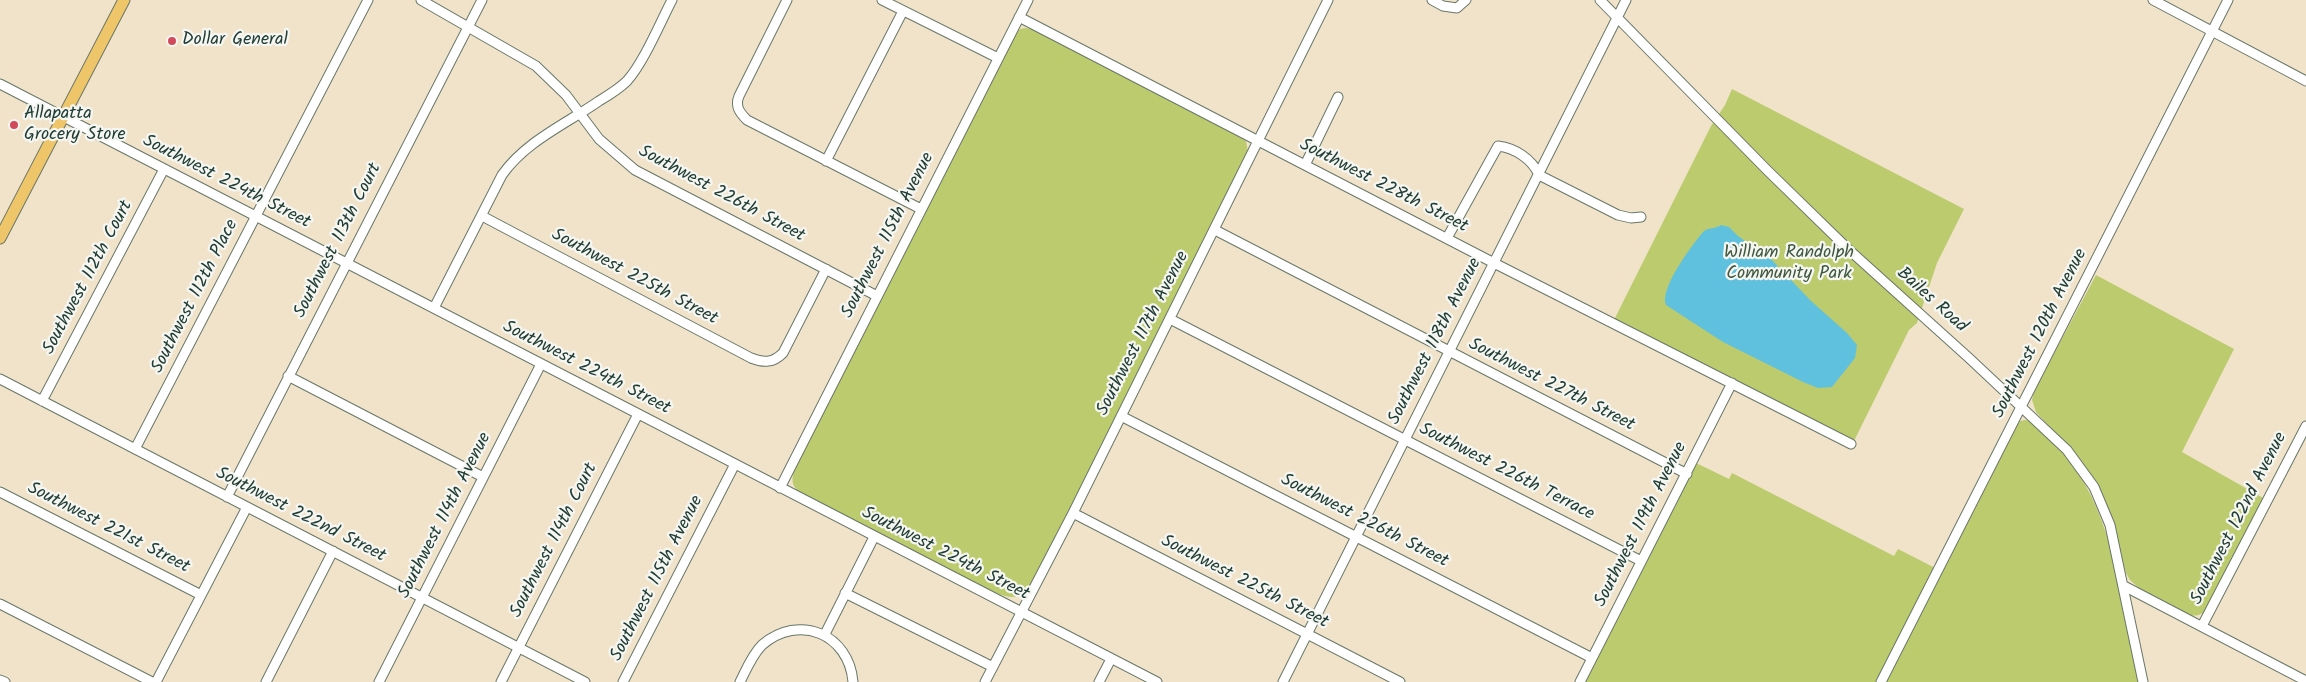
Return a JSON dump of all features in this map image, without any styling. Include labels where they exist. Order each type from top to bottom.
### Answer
[{"type":"main road","points":[[0,238],[124,0]]},
{"type":"street","name":"Southwest 112th Place","points":[[135,449],[368,0]]},
{"type":"street","name":"Southwest 226th Street","points":[[421,0],[536,66],[560,88],[604,144],[635,170],[877,296]]},
{"type":"street","name":"Southwest 113th Court","points":[[227,496],[482,0]]},
{"type":"street","points":[[787,0],[739,96],[737,106],[740,113],[747,120],[921,209]]},
{"type":"street","points":[[882,0],[998,58]]},
{"type":"street","name":"Southwest 115th Avenue","points":[[780,488],[1028,0]]},
{"type":"street","name":"Southwest 117th Avenue","points":[[985,682],[1073,513],[1328,0]]},
{"type":"street","points":[[1432,0],[1457,8],[1466,0]]},
{"type":"street","name":"Bailes Road","points":[[1600,0],[1768,171],[1847,248],[2022,406],[2067,450],[2094,487],[2110,524],[2143,682]]},
{"type":"street","name":"Southwest 118th Avenue","points":[[1283,682],[1626,0]]},
{"type":"street","points":[[2153,0],[2306,81]]},
{"type":"street","name":"Southwest 120th Avenue","points":[[1881,682],[2228,0]]},
{"type":"street","points":[[434,308],[502,175],[513,160],[530,146],[581,114],[627,80],[637,66],[669,1]]},
{"type":"street","points":[[826,161],[902,11]]},
{"type":"street","name":"Southwest 228th Street","points":[[1020,17],[1494,263],[1851,444]]},
{"type":"street","name":"Southwest 224th Street","points":[[0,84],[1157,682]]},
{"type":"street","points":[[1305,165],[1338,98]]},
{"type":"street","points":[[1447,238],[1493,151],[1498,146],[1510,149],[1532,162],[1539,174],[1608,210],[1625,217],[1641,217]]},
{"type":"street","name":"Southwest 112th Court","points":[[42,401],[164,169]]},
{"type":"street","name":"Southwest 225th Street","points":[[482,216],[751,358],[763,362],[772,360],[784,350],[826,269]]},
{"type":"street","name":"Southwest 227th Street","points":[[1215,230],[1687,474]]},
{"type":"street","name":"Southwest 226th Terrace","points":[[1170,319],[1641,561]]},
{"type":"street","name":"Southwest 114th Avenue","points":[[379,682],[541,364]]},
{"type":"street","points":[[288,376],[483,477]]},
{"type":"street","name":"Southwest 222nd Street","points":[[1,382],[42,401],[227,496],[585,682]]},
{"type":"street","name":"Southwest 119th Avenue","points":[[1580,682],[1732,383]]},
{"type":"street","name":"Southwest 114th Court","points":[[501,682],[638,414]]},
{"type":"street","name":"Southwest 226th Street","points":[[1121,416],[1592,658]]},
{"type":"street","name":"Southwest 122nd Avenue","points":[[2202,626],[2306,426]]},
{"type":"street","name":"Southwest 115th Avenue","points":[[623,682],[735,464]]},
{"type":"street","name":"Southwest 221st Street","points":[[0,492],[201,595]]},
{"type":"street","points":[[156,682],[246,507]]},
{"type":"street","name":"Southwest 225th Street","points":[[1073,513],[1400,682]]},
{"type":"street","points":[[825,634],[874,537]]},
{"type":"street","points":[[266,682],[333,551]]},
{"type":"street","points":[[2124,586],[2306,681]]},
{"type":"street","points":[[845,593],[993,667]]},
{"type":"street","points":[[0,604],[152,682]]},
{"type":"street","points":[[740,682],[755,653],[769,640],[788,631],[797,630],[825,634],[843,650],[851,667],[853,682]]},
{"type":"street","points":[[1100,682],[1111,659]]},
{"type":"street","points":[[0,680],[5,682]]},
{"type":"green space","points":[[1020,29],[1032,29],[1241,135],[1246,141],[1248,152],[1043,563],[1027,589],[1021,595],[1010,597],[996,593],[801,493],[795,488],[793,476],[795,468],[1016,33]]},
{"type":"green space","name":"William Randolph Community Park","points":[[1732,89],[1964,209],[1937,263],[1917,323],[1909,330],[1853,443],[1614,320],[1711,126],[1725,105]]},
{"type":"green space","points":[[2096,275],[2234,349],[2182,452],[2265,499],[2209,607],[2198,615],[2189,615],[2141,590],[2130,580],[2095,482],[2076,455],[2036,412],[2032,400],[2034,391]]},
{"type":"green space","points":[[2020,421],[2030,421],[2072,464],[2090,494],[2101,519],[2118,573],[2140,682],[1585,682],[1696,463],[1729,479],[1732,473],[1894,556],[1898,549],[1941,571],[2014,428]]},
{"type":"water","points":[[1721,225],[1729,227],[1738,236],[1772,260],[1857,345],[1855,358],[1832,387],[1818,388],[1803,382],[1723,342],[1666,305],[1667,289],[1678,267],[1703,232]]},
{"type":"place","name":"Dollar General","points":[[172,41]]},
{"type":"place","name":"Allapatta Grocery Store","points":[[14,125]]}]
